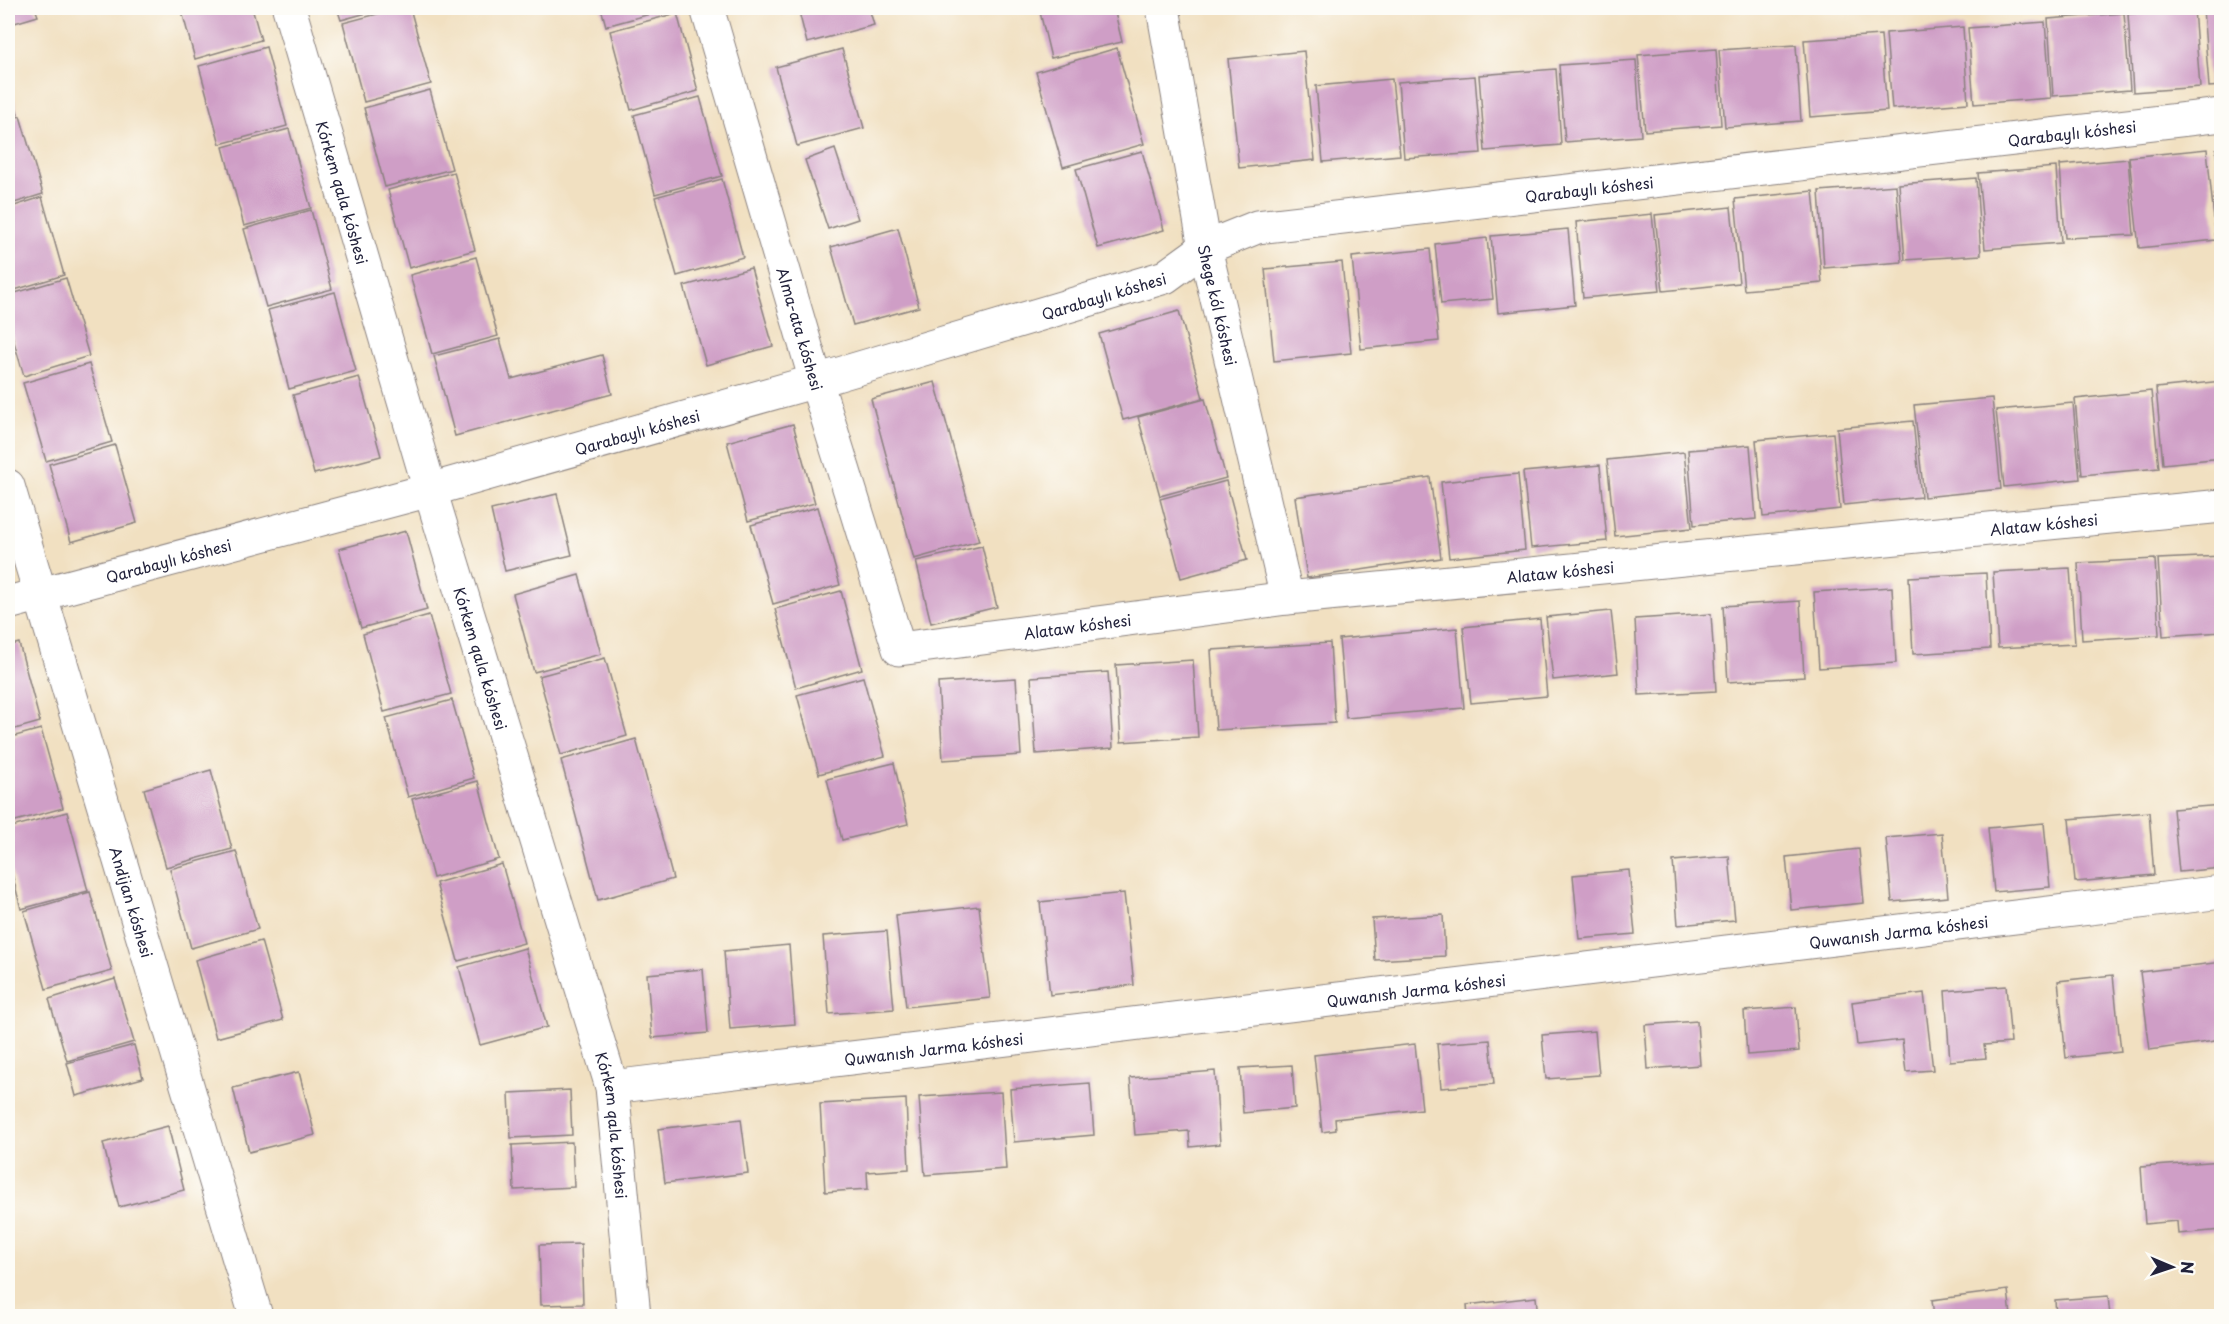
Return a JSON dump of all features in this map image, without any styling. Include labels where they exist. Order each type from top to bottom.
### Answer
[{"type":"street","name":"Kórkem qala kóshesi","points":[[289,8],[430,490],[612,1087],[634,1317]]},
{"type":"street","name":"Alma-ata kóshesi","points":[[707,8],[816,381],[899,649]]},
{"type":"street","name":"Shege kól kóshesi","points":[[1163,8],[1205,248],[1287,598]]},
{"type":"street","name":"Qarabaylı kóshesi","points":[[8,603],[430,490],[816,381],[1165,277],[1205,248],[1257,227],[2222,115]]},
{"type":"street","name":"Andijan kóshesi","points":[[8,486],[256,1317]]},
{"type":"street","name":"Alataw kóshesi","points":[[899,649],[1287,598],[2222,506]]},
{"type":"street","name":"Quwanısh Jarma kóshesi","points":[[612,1087],[2222,892]]},
{"type":"building","points":[[8,8],[35,8],[38,16],[8,25]]},
{"type":"building","points":[[181,8],[252,8],[261,40],[195,59]]},
{"type":"building","points":[[337,8],[385,8],[341,20]]},
{"type":"building","points":[[400,8],[410,8],[431,84],[364,102],[343,23]]},
{"type":"building","points":[[601,8],[672,8],[606,26]]},
{"type":"building","points":[[798,8],[869,8],[874,25],[807,43]]},
{"type":"building","points":[[1039,8],[1114,8],[1122,42],[1051,58]]},
{"type":"building","points":[[2222,8],[2222,86],[2209,87],[2203,9]]},
{"type":"building","points":[[2194,9],[2200,87],[2133,92],[2128,14]]},
{"type":"building","points":[[677,13],[698,91],[631,110],[610,31]]},
{"type":"building","points":[[2124,13],[2130,90],[2053,96],[2048,19]]},
{"type":"building","points":[[2045,22],[2051,98],[1974,104],[1968,28]]},
{"type":"building","points":[[1963,27],[1968,103],[1892,109],[1886,33]]},
{"type":"building","points":[[1881,35],[1887,111],[1810,117],[1804,40]]},
{"type":"building","points":[[1796,45],[1801,121],[1725,127],[1719,50]]},
{"type":"building","points":[[266,47],[287,126],[220,144],[199,66]]},
{"type":"building","points":[[1117,48],[1144,144],[1063,167],[1036,72]]},
{"type":"building","points":[[842,49],[864,128],[797,146],[776,67]]},
{"type":"building","points":[[1716,49],[1721,125],[1645,131],[1638,55]]},
{"type":"building","points":[[1304,51],[1315,160],[1239,168],[1228,59]]},
{"type":"building","points":[[1636,60],[1641,136],[1565,142],[1559,65]]},
{"type":"building","points":[[1556,69],[1561,145],[1485,151],[1479,75]]},
{"type":"building","points":[[1475,76],[1481,153],[1404,158],[1398,82]]},
{"type":"building","points":[[1392,79],[1400,155],[1323,162],[1316,86]]},
{"type":"building","points":[[8,80],[18,114],[8,117]]},
{"type":"building","points":[[430,90],[452,169],[385,187],[364,108]]},
{"type":"building","points":[[700,97],[722,176],[655,194],[634,115]]},
{"type":"building","points":[[20,116],[43,194],[8,205],[8,120]]},
{"type":"building","points":[[289,129],[311,208],[244,226],[223,147]]},
{"type":"building","points":[[835,149],[858,219],[828,229],[805,160]]},
{"type":"building","points":[[2207,149],[2216,240],[2139,248],[2129,157]]},
{"type":"building","points":[[2216,149],[2222,149],[2222,202],[2220,202]]},
{"type":"building","points":[[1142,151],[1164,230],[1098,248],[1076,169]]},
{"type":"building","points":[[2128,159],[2134,235],[2065,238],[2060,165]]},
{"type":"building","points":[[2056,167],[2061,243],[1985,249],[1978,173]]},
{"type":"building","points":[[454,172],[475,250],[409,268],[388,190]]},
{"type":"building","points":[[1976,178],[1981,255],[1905,260],[1899,184]]},
{"type":"building","points":[[722,179],[743,257],[677,276],[655,197]]},
{"type":"building","points":[[1896,185],[1902,262],[1824,268],[1819,191]]},
{"type":"building","points":[[1813,191],[1822,283],[1744,290],[1735,199]]},
{"type":"building","points":[[42,197],[64,275],[8,292],[8,208]]},
{"type":"building","points":[[1731,207],[1739,283],[1663,291],[1655,215]]},
{"type":"building","points":[[311,210],[332,289],[266,307],[244,229]]},
{"type":"building","points":[[1652,214],[1660,291],[1583,298],[1576,222]]},
{"type":"building","points":[[898,228],[919,307],[853,325],[831,247]]},
{"type":"building","points":[[1568,229],[1575,305],[1498,313],[1491,236]]},
{"type":"building","points":[[1487,238],[1493,299],[1441,304],[1435,244]]},
{"type":"building","points":[[1430,249],[1439,341],[1361,349],[1352,257]]},
{"type":"building","points":[[476,257],[498,336],[432,354],[410,275]]},
{"type":"building","points":[[1342,262],[1351,353],[1274,361],[1265,269]]},
{"type":"building","points":[[751,268],[773,346],[706,365],[684,286]]},
{"type":"building","points":[[66,278],[89,356],[24,376],[8,322],[8,295]]},
{"type":"building","points":[[335,292],[356,371],[289,389],[268,310]]},
{"type":"building","points":[[1179,311],[1203,398],[1123,420],[1099,334]]},
{"type":"building","points":[[500,339],[511,379],[602,355],[612,394],[455,436],[434,356]]},
{"type":"building","points":[[89,364],[112,442],[46,461],[23,383]]},
{"type":"building","points":[[359,377],[381,456],[314,474],[293,395]]},
{"type":"building","points":[[2222,381],[2222,458],[2163,464],[2156,388]]},
{"type":"building","points":[[935,382],[979,541],[914,559],[871,399]]},
{"type":"building","points":[[2151,391],[2159,468],[2082,475],[2075,399]]},
{"type":"building","points":[[1992,398],[2001,489],[1924,497],[1914,405]]},
{"type":"building","points":[[1205,399],[1226,478],[1160,496],[1138,417]]},
{"type":"building","points":[[2073,403],[2080,479],[2004,487],[1996,410]]},
{"type":"building","points":[[1913,421],[1921,497],[1844,505],[1837,428]]},
{"type":"building","points":[[793,424],[815,503],[748,521],[727,442]]},
{"type":"building","points":[[1833,433],[1840,509],[1763,517],[1756,440]]},
{"type":"building","points":[[115,445],[137,523],[71,542],[49,464]]},
{"type":"building","points":[[1750,445],[1756,519],[1694,525],[1688,450]]},
{"type":"building","points":[[1684,452],[1692,528],[1615,536],[1607,460]]},
{"type":"building","points":[[1600,465],[1607,541],[1531,548],[1523,472]]},
{"type":"building","points":[[1518,474],[1525,550],[1449,558],[1441,482]]},
{"type":"building","points":[[1430,477],[1441,558],[1307,578],[1295,497]]},
{"type":"building","points":[[1226,481],[1247,560],[1181,578],[1160,499]]},
{"type":"building","points":[[557,494],[572,555],[505,571],[491,510]]},
{"type":"building","points":[[818,507],[840,585],[773,604],[751,525]]},
{"type":"building","points":[[406,531],[427,610],[361,628],[339,549]]},
{"type":"building","points":[[982,546],[997,607],[931,623],[916,561]]},
{"type":"building","points":[[2222,556],[2222,632],[2163,636],[2158,559]]},
{"type":"building","points":[[2155,559],[2159,635],[2082,640],[2078,563]]},
{"type":"building","points":[[2070,568],[2075,644],[1998,648],[1993,572]]},
{"type":"building","points":[[1986,573],[1990,649],[1913,654],[1909,577]]},
{"type":"building","points":[[579,575],[601,654],[534,672],[513,594]]},
{"type":"building","points":[[1892,587],[1896,663],[1819,668],[1814,592]]},
{"type":"building","points":[[841,591],[862,669],[796,688],[775,609]]},
{"type":"building","points":[[1800,601],[1804,677],[1728,682],[1723,606]]},
{"type":"building","points":[[1611,611],[1618,673],[1553,680],[1546,617]]},
{"type":"building","points":[[1711,614],[1716,691],[1639,695],[1635,619]]},
{"type":"building","points":[[429,615],[451,694],[384,712],[363,634]]},
{"type":"building","points":[[1540,619],[1547,696],[1471,703],[1463,627]]},
{"type":"building","points":[[1457,628],[1464,708],[1346,718],[1339,639]]},
{"type":"building","points":[[19,643],[40,722],[8,731],[8,646]]},
{"type":"building","points":[[1330,643],[1335,723],[1216,730],[1211,650]]},
{"type":"building","points":[[605,658],[627,736],[561,755],[539,676]]},
{"type":"building","points":[[1193,660],[1198,737],[1121,742],[1116,665]]},
{"type":"building","points":[[1108,672],[1113,748],[1036,754],[1031,677]]},
{"type":"building","points":[[863,677],[885,756],[819,774],[797,695]]},
{"type":"building","points":[[1016,678],[1021,755],[943,760],[938,683]]},
{"type":"building","points":[[452,700],[474,778],[408,797],[386,718]]},
{"type":"building","points":[[41,729],[63,808],[8,823],[8,738]]},
{"type":"building","points":[[636,739],[673,879],[598,900],[561,760]]},
{"type":"building","points":[[894,763],[908,824],[842,840],[827,779]]},
{"type":"building","points":[[211,770],[232,849],[166,867],[144,789]]},
{"type":"building","points":[[478,781],[499,859],[433,878],[412,799]]},
{"type":"building","points":[[2222,805],[2222,868],[2179,872],[2173,809]]},
{"type":"building","points":[[67,812],[88,891],[21,909],[8,858],[8,828]]},
{"type":"building","points":[[2149,812],[2154,875],[2075,882],[2069,819]]},
{"type":"building","points":[[2044,823],[2050,887],[1994,892],[1988,828]]},
{"type":"building","points":[[1942,833],[1948,897],[1892,902],[1886,838]]},
{"type":"building","points":[[1859,849],[1864,903],[1791,910],[1786,857]]},
{"type":"building","points":[[236,851],[258,929],[191,948],[170,869]]},
{"type":"building","points":[[1729,856],[1735,920],[1678,925],[1673,861]]},
{"type":"building","points":[[502,864],[524,943],[458,961],[436,883]]},
{"type":"building","points":[[1629,870],[1635,934],[1579,939],[1573,875]]},
{"type":"building","points":[[90,892],[112,971],[46,989],[24,911]]},
{"type":"building","points":[[1124,893],[1134,985],[1050,995],[1040,902]]},
{"type":"building","points":[[979,906],[990,998],[906,1007],[896,915]]},
{"type":"building","points":[[1443,915],[1445,956],[1375,960],[1372,919]]},
{"type":"building","points":[[887,931],[894,1009],[829,1014],[823,936]]},
{"type":"building","points":[[261,941],[283,1020],[216,1038],[195,960]]},
{"type":"building","points":[[789,945],[795,1024],[730,1029],[724,951]]},
{"type":"building","points":[[525,948],[547,1027],[480,1045],[459,967]]},
{"type":"building","points":[[2222,962],[2222,1040],[2150,1050],[2140,972]]},
{"type":"building","points":[[703,969],[708,1033],[652,1038],[647,974]]},
{"type":"building","points":[[2113,975],[2121,1052],[2066,1058],[2058,981]]},
{"type":"building","points":[[115,979],[134,1042],[67,1061],[49,999]]},
{"type":"building","points":[[2006,986],[2011,1043],[1984,1045],[1986,1058],[1950,1061],[1945,991]]},
{"type":"building","points":[[1924,993],[1933,1070],[1906,1072],[1902,1040],[1857,1045],[1852,1002]]},
{"type":"building","points":[[1796,1007],[1799,1051],[1747,1055],[1744,1011]]},
{"type":"building","points":[[1697,1021],[1700,1065],[1648,1069],[1645,1025]]},
{"type":"building","points":[[1595,1031],[1599,1075],[1546,1079],[1542,1035]]},
{"type":"building","points":[[1490,1040],[1494,1084],[1441,1088],[1437,1044]]},
{"type":"building","points":[[1415,1044],[1422,1109],[1335,1119],[1336,1130],[1322,1132],[1314,1055]]},
{"type":"building","points":[[134,1045],[143,1078],[76,1096],[67,1063]]},
{"type":"building","points":[[1292,1065],[1295,1108],[1243,1113],[1240,1068]]},
{"type":"building","points":[[1215,1071],[1220,1144],[1190,1147],[1189,1131],[1135,1135],[1130,1078]]},
{"type":"building","points":[[299,1072],[315,1135],[249,1152],[233,1088]]},
{"type":"building","points":[[1090,1083],[1094,1135],[1014,1142],[1010,1089]]},
{"type":"building","points":[[570,1090],[572,1135],[511,1138],[509,1093]]},
{"type":"building","points":[[1001,1092],[1006,1169],[925,1175],[919,1097]]},
{"type":"building","points":[[906,1099],[909,1169],[867,1172],[868,1189],[825,1192],[820,1104]]},
{"type":"building","points":[[741,1119],[748,1173],[665,1183],[658,1129]]},
{"type":"building","points":[[168,1126],[184,1190],[119,1207],[103,1143]]},
{"type":"building","points":[[572,1142],[574,1187],[514,1190],[512,1145]]},
{"type":"building","points":[[2222,1161],[2222,1230],[2178,1234],[2177,1221],[2145,1224],[2141,1167]]},
{"type":"building","points":[[581,1244],[583,1304],[541,1305],[539,1245]]},
{"type":"building","points":[[2008,1290],[2011,1316],[1934,1316],[1932,1300]]},
{"type":"building","points":[[2108,1296],[2110,1316],[2056,1316],[2055,1300]]},
{"type":"building","points":[[1536,1297],[1538,1316],[1468,1316],[1467,1305]]},
{"type":"building","points":[[584,1313],[584,1316],[553,1316],[553,1315]]}]
